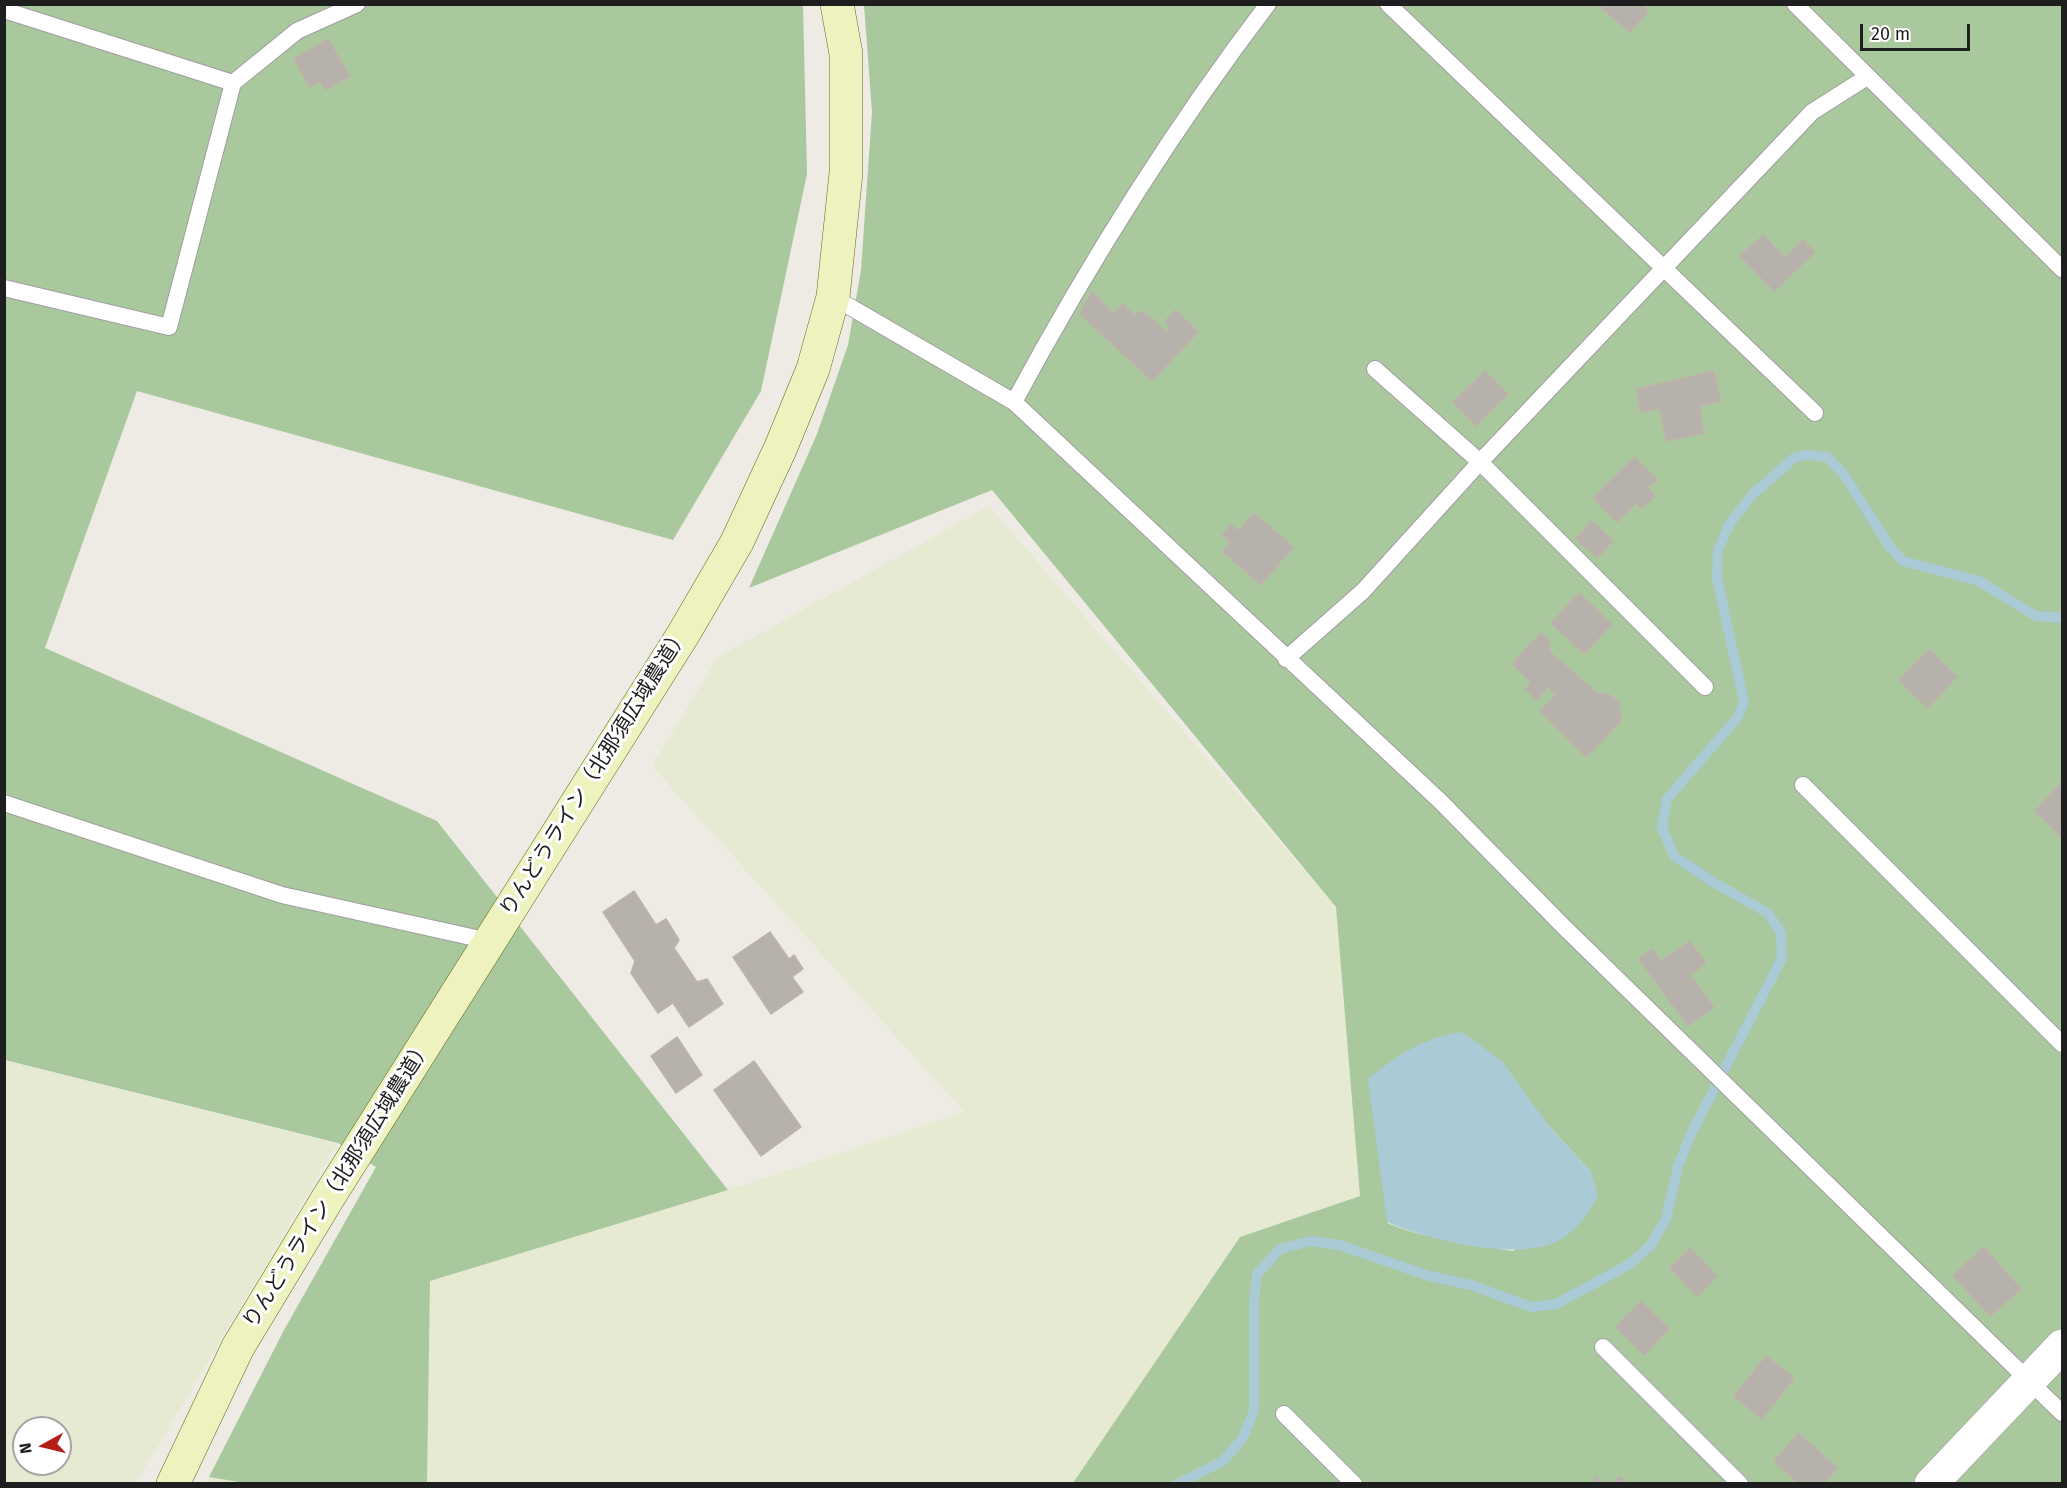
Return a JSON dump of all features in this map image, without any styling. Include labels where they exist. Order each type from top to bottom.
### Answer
[{"type":"street","name":"りんどうライン（北那須広域農道）","points":[[173,1484],[238,1347],[328,1198],[684,633],[737,542],[813,369],[833,297],[846,172],[846,54],[837,4]]},
{"type":"street","points":[[1931,1484],[2062,1346]]},
{"type":"lane","points":[[4,288],[169,327],[233,83],[297,31],[357,4]]},
{"type":"lane","points":[[1014,402],[1071,298],[1113,228],[1230,53],[1268,4]]},
{"type":"lane","points":[[1388,4],[1815,413]]},
{"type":"lane","points":[[1795,4],[2062,269]]},
{"type":"lane","points":[[4,10],[233,83]]},
{"type":"lane","points":[[1286,658],[1363,591],[1480,462],[1812,112],[1867,76]]},
{"type":"lane","points":[[833,297],[1014,402],[1440,801],[1564,927],[2062,1413]]},
{"type":"lane","points":[[1376,369],[1480,462],[1705,687]]},
{"type":"lane","points":[[1803,785],[2062,1044]]},
{"type":"lane","points":[[4,803],[282,895],[489,941]]},
{"type":"lane","points":[[1603,1347],[1740,1484]]},
{"type":"lane","points":[[1284,1414],[1354,1484]]},
{"type":"green space","points":[[5,5],[803,5],[807,174],[761,391],[673,540],[137,391],[45,648],[437,821],[728,1190],[430,1281],[427,1483],[251,1484],[209,1477],[284,1330],[376,1167],[338,1143],[5,1060]]},
{"type":"green space","points":[[864,5],[2062,5],[2062,1483],[1073,1483],[1240,1237],[1360,1196],[1336,907],[992,490],[749,588],[817,434],[848,345],[861,270],[872,112]],"holes":[[[1548,1125],[1591,1172],[1513,1251],[1433,1237],[1387,1223]]]},
{"type":"green space","points":[[989,506],[1336,907],[1360,1196],[1240,1237],[1073,1483],[427,1484],[430,1281],[728,1190],[964,1112],[652,766],[718,657]]},
{"type":"green space","points":[[5,1060],[338,1143],[136,1483],[5,1484]]},
{"type":"green space","points":[[209,1477],[251,1483],[206,1484]]},
{"type":"water","points":[[1462,1032],[1502,1061],[1548,1125],[1591,1172],[1598,1195],[1576,1227],[1556,1242],[1539,1247],[1495,1249],[1448,1241],[1387,1222],[1368,1079],[1412,1048],[1436,1038]]},
{"type":"building","points":[[1596,4],[1640,4],[1648,11],[1630,32]]},
{"type":"building","points":[[328,39],[350,76],[325,90],[320,81],[310,87],[294,59]]},
{"type":"building","points":[[1763,235],[1785,258],[1803,240],[1815,252],[1774,291],[1740,256]]},
{"type":"building","points":[[1092,291],[1113,313],[1123,304],[1134,315],[1143,311],[1166,332],[1170,326],[1165,321],[1175,310],[1198,332],[1152,381],[1080,314]]},
{"type":"building","points":[[1485,371],[1508,394],[1476,426],[1453,402]]},
{"type":"building","points":[[1714,371],[1721,401],[1700,406],[1703,433],[1666,441],[1660,408],[1640,412],[1637,389]]},
{"type":"building","points":[[1635,457],[1657,480],[1648,488],[1655,496],[1642,509],[1636,503],[1617,522],[1593,498]]},
{"type":"building","points":[[1254,513],[1293,547],[1261,585],[1223,552],[1231,543],[1222,535],[1231,524],[1238,531]]},
{"type":"building","points":[[1592,521],[1613,541],[1597,558],[1576,539]]},
{"type":"building","points":[[1579,593],[1612,624],[1584,654],[1551,623]]},
{"type":"building","points":[[1541,633],[1549,641],[1550,652],[1599,695],[1607,693],[1619,702],[1621,721],[1586,757],[1540,711],[1556,695],[1548,687],[1536,700],[1525,689],[1531,682],[1512,664]]},
{"type":"building","points":[[1929,649],[1957,677],[1927,708],[1899,680]]},
{"type":"building","points":[[2062,782],[2062,838],[2035,811]]},
{"type":"building","points":[[634,891],[656,925],[666,919],[679,940],[674,948],[697,982],[707,979],[723,1004],[689,1027],[673,1003],[658,1013],[631,973],[635,961],[603,912]]},
{"type":"building","points":[[770,932],[789,959],[794,955],[803,969],[792,977],[803,992],[771,1014],[733,957]]},
{"type":"building","points":[[1690,941],[1706,963],[1690,975],[1714,1007],[1688,1026],[1639,959],[1652,949],[1661,961]]},
{"type":"building","points":[[677,1037],[702,1075],[676,1093],[651,1056]]},
{"type":"building","points":[[754,1061],[801,1127],[761,1156],[714,1090]]},
{"type":"building","points":[[1984,1247],[2021,1289],[1990,1316],[1953,1275]]},
{"type":"building","points":[[1690,1248],[1717,1276],[1697,1296],[1670,1268]]},
{"type":"building","points":[[1641,1301],[1669,1329],[1644,1355],[1616,1327]]},
{"type":"building","points":[[1766,1356],[1794,1378],[1762,1419],[1734,1396]]},
{"type":"building","points":[[1799,1433],[1837,1468],[1823,1484],[1799,1484],[1774,1461]]},
{"type":"building","points":[[1619,1476],[1628,1484],[1612,1484]]},
{"type":"building","points":[[1597,1477],[1603,1484],[1591,1484]]},
{"type":"waterway","points":[[1177,1484],[1223,1461],[1243,1438],[1254,1410],[1254,1298],[1257,1274],[1280,1249],[1311,1241],[1339,1245],[1429,1276],[1471,1285],[1531,1307],[1556,1304],[1630,1264],[1651,1245],[1666,1219],[1678,1166],[1692,1132],[1782,958],[1781,933],[1768,913],[1713,882],[1674,856],[1662,827],[1667,799],[1738,717],[1744,702],[1717,578],[1718,550],[1730,523],[1752,495],[1794,458],[1806,455],[1827,457],[1843,473],[1890,547],[1903,561],[1979,581],[2036,616],[2062,618]]}]
